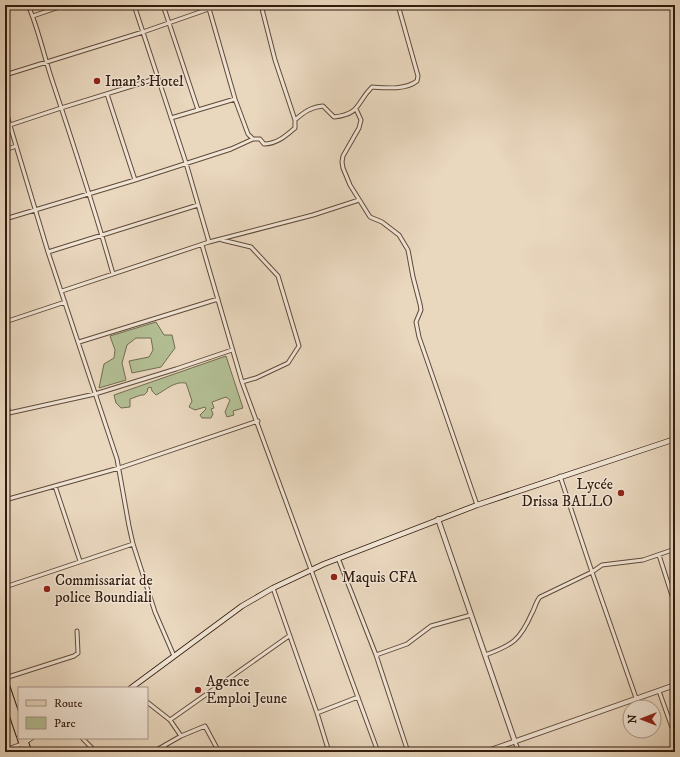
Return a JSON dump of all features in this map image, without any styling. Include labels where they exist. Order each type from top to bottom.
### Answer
[{"type":"main road","points":[[132,687],[242,606],[273,588],[311,570],[438,519],[560,476],[675,439]]},
{"type":"main road","points":[[5,680],[18,719]]},
{"type":"main road","points":[[5,694],[18,732]]},
{"type":"main road","points":[[24,741],[25,752]]},
{"type":"main road","points":[[24,741],[29,752]]},
{"type":"street","points":[[28,5],[33,16],[46,62],[90,193],[113,274]]},
{"type":"street","points":[[33,16],[65,5]]},
{"type":"street","points":[[134,5],[186,162],[209,242]]},
{"type":"street","points":[[162,5],[198,110]]},
{"type":"street","points":[[5,75],[143,32],[208,7],[220,5]]},
{"type":"street","points":[[208,7],[235,99],[248,134],[253,138],[260,140],[264,144],[269,144],[279,140],[295,128],[295,120],[275,60],[261,5]]},
{"type":"street","points":[[295,120],[305,111],[315,106],[323,106],[334,117],[350,113],[356,109],[372,87],[392,88],[413,84],[418,81],[418,76],[398,5]]},
{"type":"street","points":[[10,125],[158,78]]},
{"type":"street","points":[[107,94],[135,180]]},
{"type":"street","points":[[171,118],[235,99]]},
{"type":"street","points":[[5,109],[48,252],[117,459],[133,544],[155,612],[174,656]]},
{"type":"street","points":[[356,109],[361,120],[359,128],[343,156],[342,162],[350,185],[370,217],[382,222],[399,235],[408,250],[420,304],[419,316],[416,322],[418,337],[477,505]]},
{"type":"street","points":[[5,219],[135,180],[231,148],[253,138]]},
{"type":"street","points":[[5,150],[16,146]]},
{"type":"street","points":[[62,291],[209,242],[313,215],[359,200]]},
{"type":"street","points":[[48,252],[198,205]]},
{"type":"street","points":[[220,240],[251,247],[278,276],[299,346],[288,363],[256,378],[242,382]]},
{"type":"street","points":[[202,245],[242,382],[258,421],[378,752]]},
{"type":"street","points":[[79,342],[218,298]]},
{"type":"street","points":[[5,322],[65,302]]},
{"type":"street","points":[[5,415],[95,394],[232,350]]},
{"type":"street","points":[[5,400],[9,413]]},
{"type":"street","points":[[5,500],[118,468],[258,421]]},
{"type":"street","points":[[560,476],[636,698]]},
{"type":"street","points":[[55,486],[80,561]]},
{"type":"street","points":[[438,519],[514,742],[519,752]]},
{"type":"street","points":[[5,587],[133,544]]},
{"type":"street","points":[[485,655],[501,649],[514,641],[522,633],[534,611],[537,600],[540,597],[592,572],[602,565],[632,562],[660,555],[675,549]]},
{"type":"street","points":[[660,555],[675,605]]},
{"type":"street","points":[[338,558],[376,655],[408,752]]},
{"type":"street","points":[[273,588],[317,713],[329,752]]},
{"type":"street","points":[[376,655],[407,644],[431,626],[471,615]]},
{"type":"street","points":[[5,680],[74,656],[78,653],[77,631]]},
{"type":"street","points":[[170,720],[289,636]]},
{"type":"street","points":[[485,752],[675,685]]},
{"type":"street","points":[[659,691],[675,736]]},
{"type":"street","points":[[317,713],[358,697]]},
{"type":"street","points":[[148,703],[170,720],[181,736]]},
{"type":"street","points":[[153,752],[181,736],[206,726],[219,752]]},
{"type":"street","points":[[83,739],[96,752]]},
{"type":"street","points":[[5,750],[24,741]]},
{"type":"street","points":[[164,746],[170,752]]},
{"type":"green space","points":[[156,322],[164,335],[172,335],[175,348],[161,367],[132,373],[129,361],[149,357],[153,350],[151,338],[136,338],[127,345],[122,363],[126,380],[99,388],[104,364],[114,358],[115,350],[110,336]]},
{"type":"green space","points":[[226,356],[243,408],[233,411],[234,415],[227,417],[225,412],[230,400],[226,397],[212,402],[214,408],[211,409],[213,414],[211,418],[202,418],[200,415],[206,409],[205,407],[195,410],[189,407],[192,401],[186,383],[178,383],[156,395],[152,391],[151,387],[148,388],[144,395],[130,399],[130,407],[121,408],[116,403],[114,395]]},
{"type":"place","name":"Iman's Hotel","points":[[97,81]]},
{"type":"place","name":"Lycée Drissa BALLO","points":[[621,493]]},
{"type":"place","name":"Maquis CFA","points":[[334,577]]},
{"type":"place","name":"Commissariat de police Boundiali","points":[[47,589]]},
{"type":"place","name":"Agence Emploi Jeune","points":[[198,690]]}]
